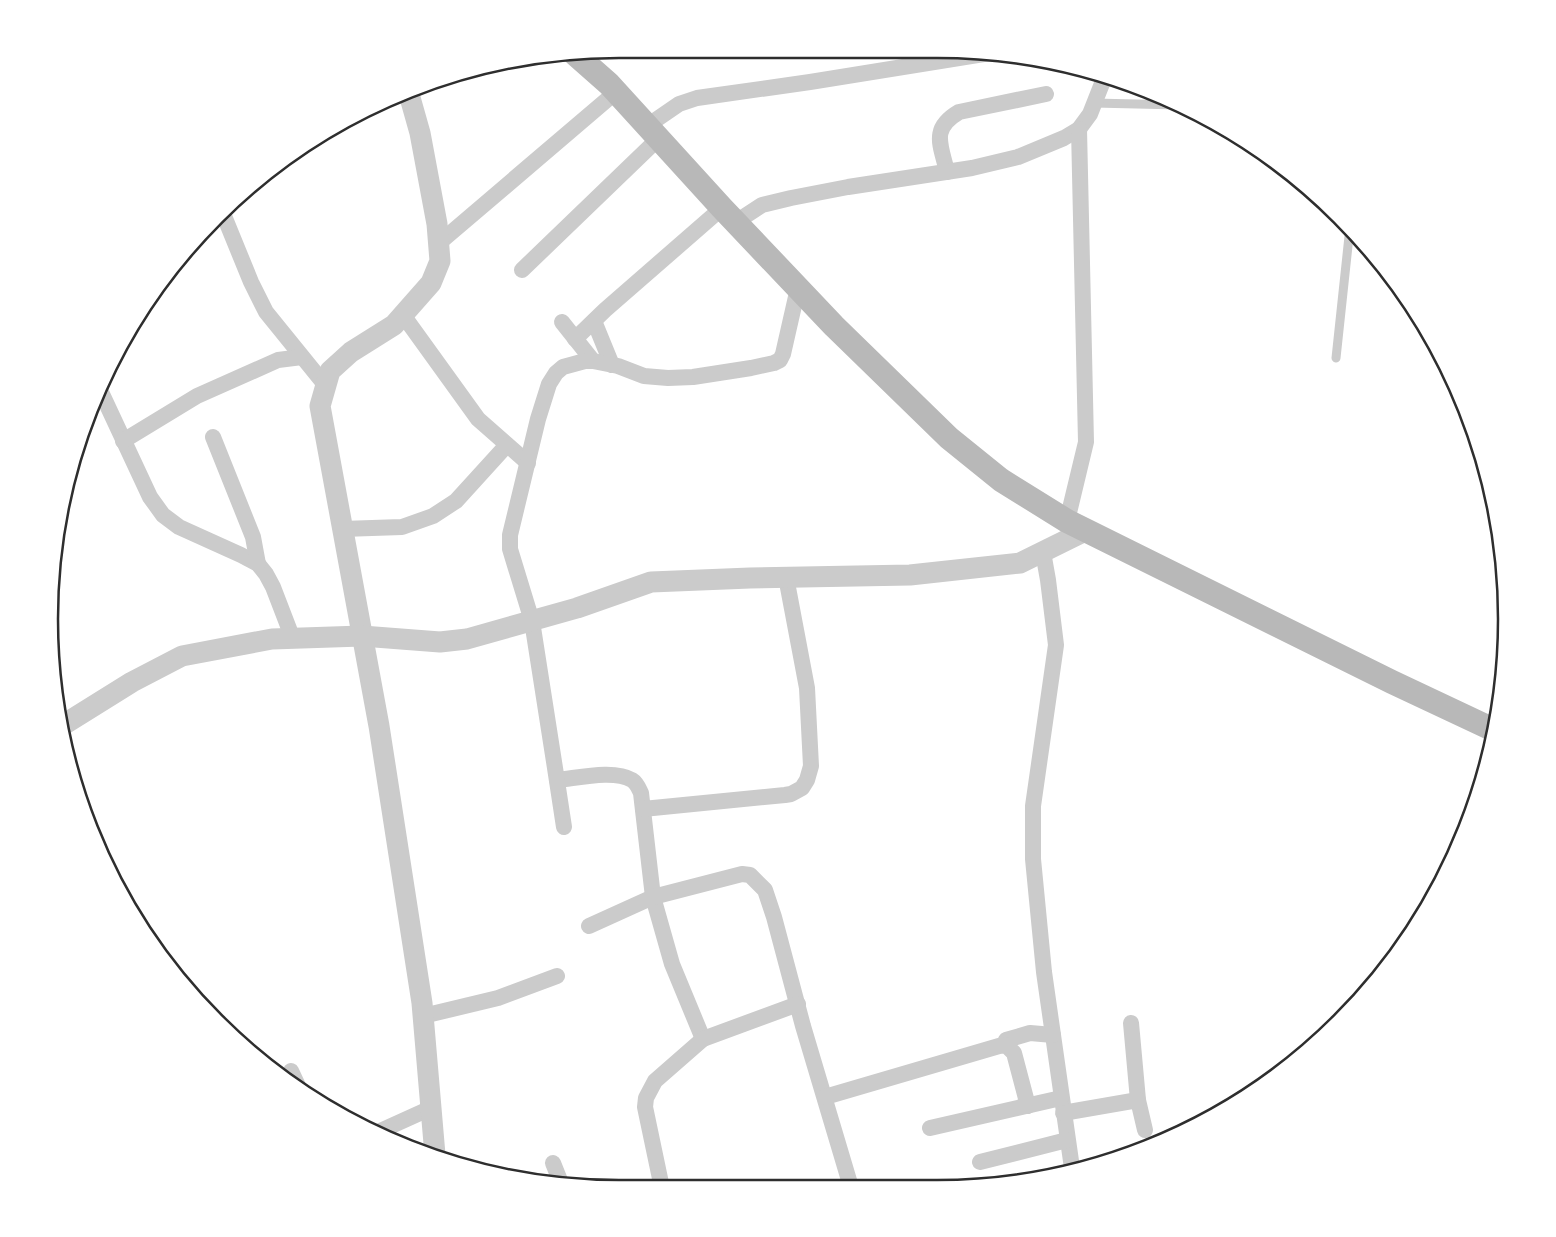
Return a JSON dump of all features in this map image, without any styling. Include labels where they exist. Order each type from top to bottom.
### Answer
[{"type":"main road","points":[[586,59],[729,215],[834,326],[949,438],[1001,480],[1077,525],[1392,682],[1488,727]]},
{"type":"street","points":[[522,270],[679,104],[697,98],[956,58]]},
{"type":"street","points":[[575,339],[594,321],[729,215],[790,198],[972,168],[1018,157],[1064,138],[1079,129],[1090,114],[1102,83]]},
{"type":"street","points":[[439,243],[616,92]]},
{"type":"street","points":[[947,172],[939,138],[942,126],[948,118],[958,112],[1046,94]]},
{"type":"street","points":[[410,98],[420,133],[437,224],[440,261],[431,283],[394,325],[351,352],[330,371],[320,406],[379,726],[423,1016],[434,1149]]},
{"type":"street","points":[[67,722],[132,682],[182,656],[272,639],[362,636],[440,642],[468,639],[577,608],[651,582],[910,575],[1020,563],[1043,552],[1077,525],[1086,442],[1079,129]]},
{"type":"street","points":[[225,219],[250,282],[266,312],[326,386]]},
{"type":"street","points":[[564,827],[532,621],[510,549],[510,535],[538,419],[549,384],[556,373],[563,367],[585,361],[612,365],[644,376],[668,378],[712,374],[774,363],[780,360],[783,354],[798,288]]},
{"type":"street","points":[[403,315],[478,419],[528,464]]},
{"type":"street","points":[[594,321],[612,365]]},
{"type":"street","points":[[562,322],[593,361]]},
{"type":"street","points":[[123,441],[197,396],[278,360],[302,357]]},
{"type":"street","points":[[103,397],[150,498],[163,516],[179,527],[258,564],[270,580],[293,639]]},
{"type":"street","points":[[213,437],[253,537],[258,564]]},
{"type":"street","points":[[342,529],[402,527],[433,516],[456,501],[507,445]]},
{"type":"street","points":[[1043,552],[1056,645],[1034,798],[1033,860],[1044,972],[1071,1163]]},
{"type":"street","points":[[643,809],[791,794],[802,788],[807,780],[811,766],[807,688],[786,577]]},
{"type":"street","points":[[557,780],[606,775],[622,776],[633,781],[638,786],[641,794],[653,897],[672,964],[703,1039]]},
{"type":"street","points":[[589,926],[653,897],[742,874],[750,875],[765,890],[774,917],[849,1180]]},
{"type":"street","points":[[423,1016],[498,998],[557,976]]},
{"type":"street","points":[[660,1180],[645,1107],[646,1098],[655,1081],[703,1039],[798,1004]]},
{"type":"street","points":[[1131,1023],[1138,1100],[1145,1130]]},
{"type":"street","points":[[1006,1040],[1030,1033],[1053,1035]]},
{"type":"street","points":[[824,1097],[1006,1045],[1014,1053],[1028,1106]]},
{"type":"street","points":[[291,1071],[293,1075]]},
{"type":"street","points":[[930,1128],[1028,1106],[1138,1100]]},
{"type":"street","points":[[385,1129],[431,1108]]},
{"type":"street","points":[[980,1162],[1067,1140]]},
{"type":"street","points":[[553,1163],[558,1176]]},
{"type":"lane","points":[[1094,103],[1162,105]]},
{"type":"lane","points":[[1336,358],[1349,238]]}]
